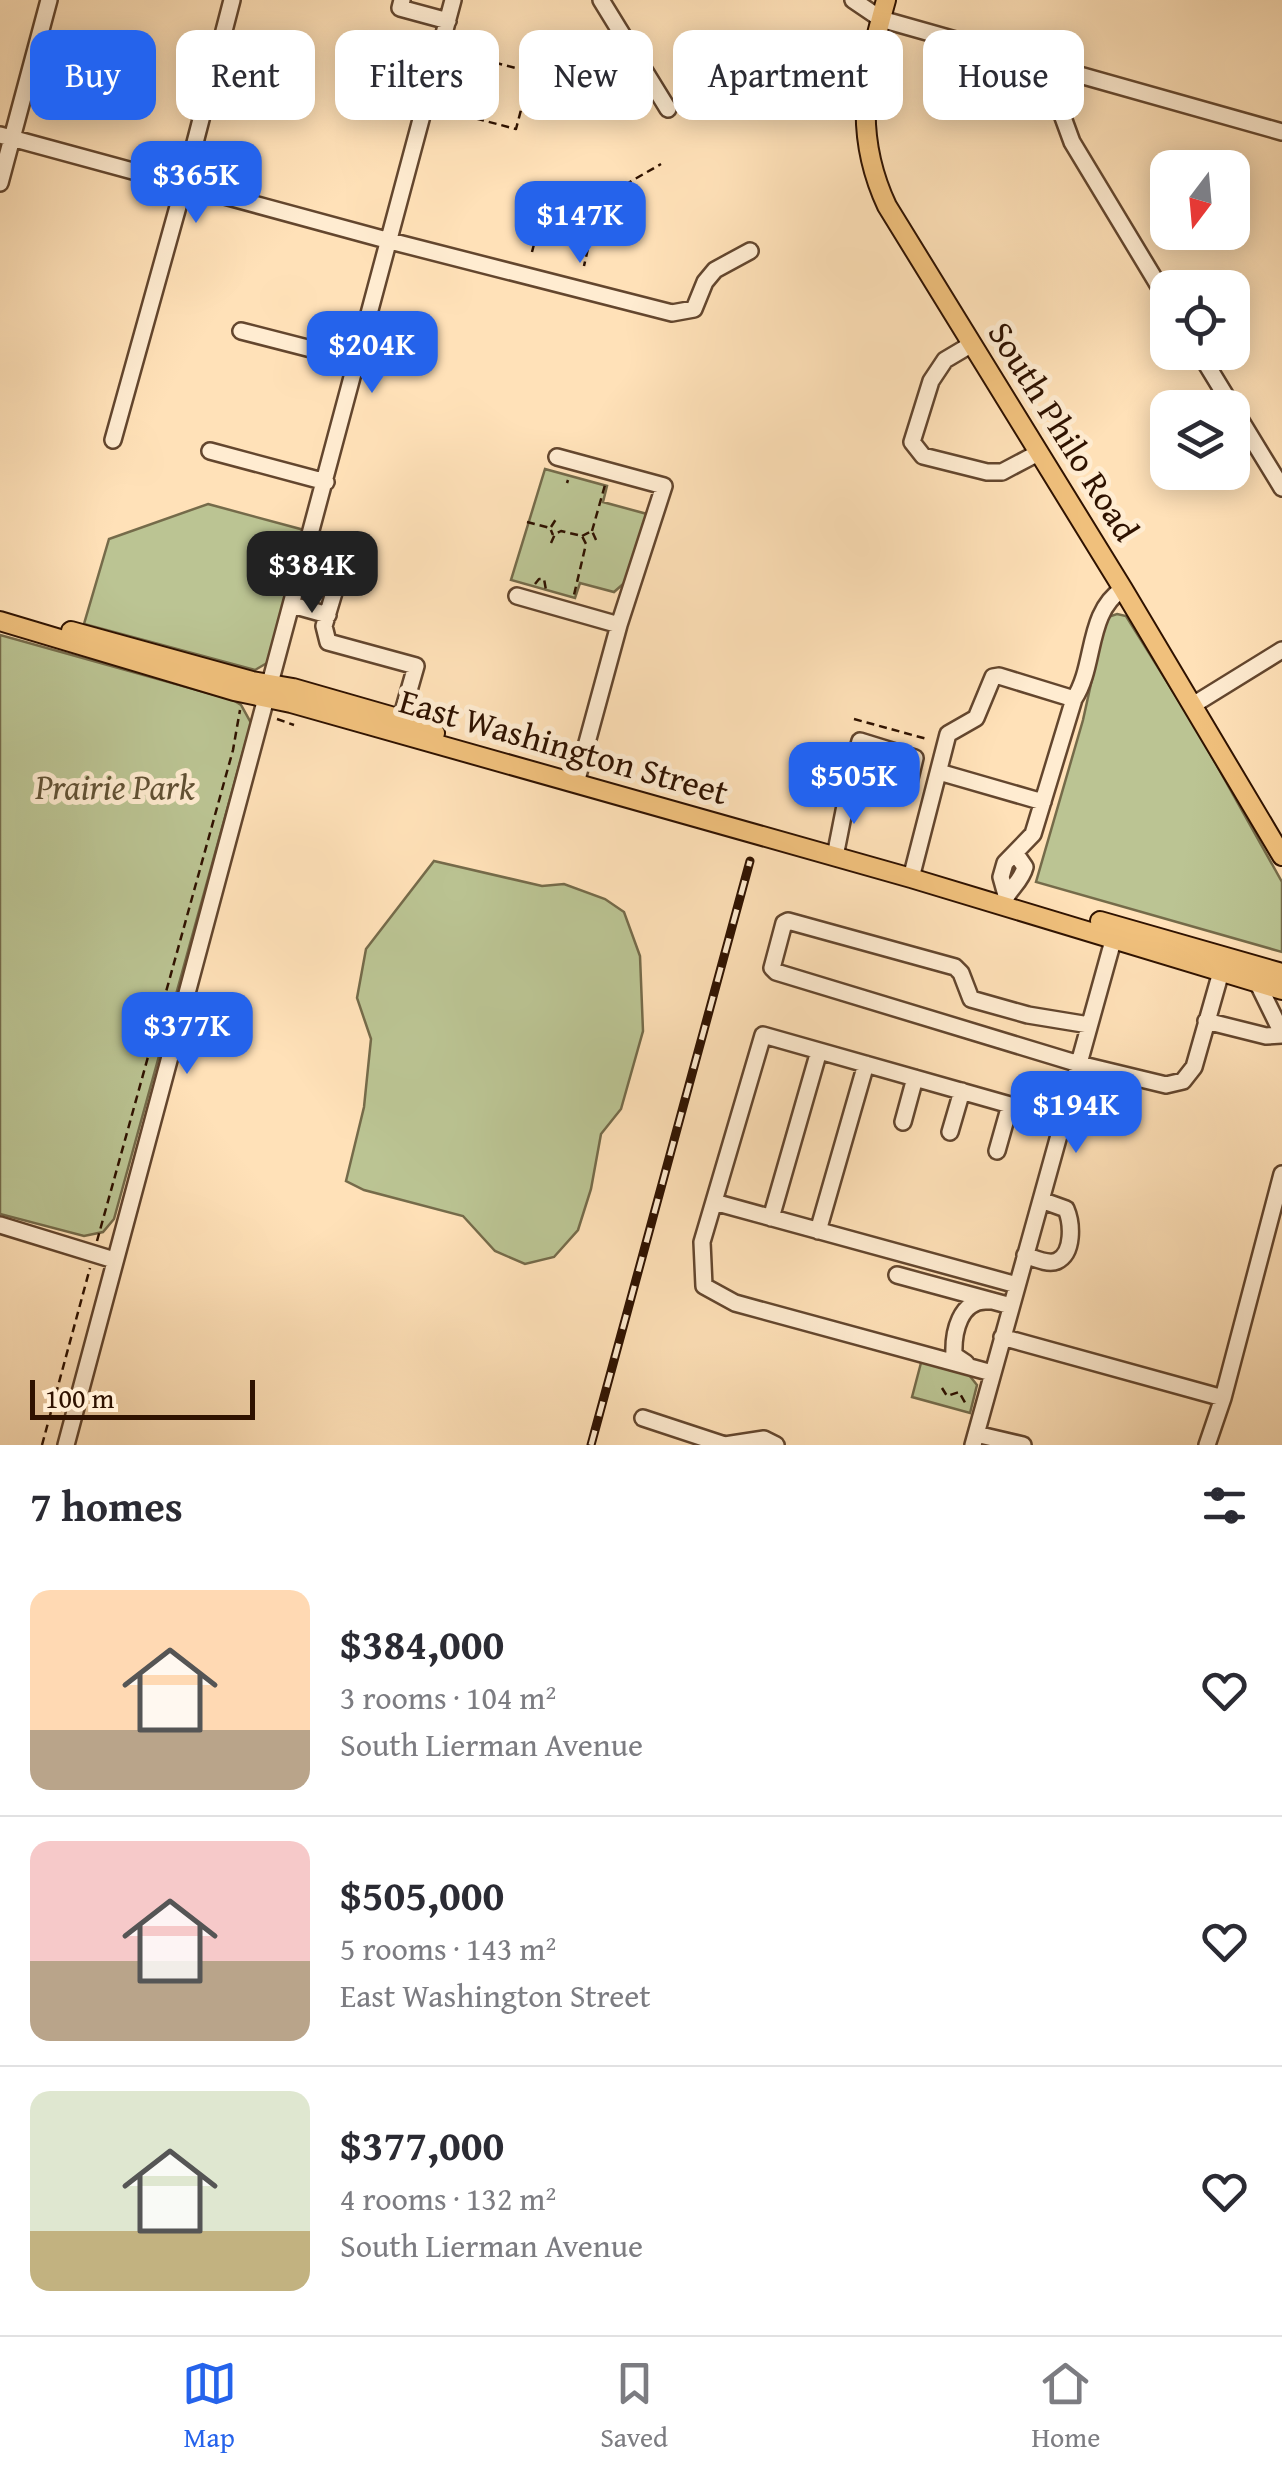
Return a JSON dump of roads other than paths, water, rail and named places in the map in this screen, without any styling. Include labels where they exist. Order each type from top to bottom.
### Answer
[{"type":"main road","name":"South Philo Road","points":[[883,9],[864,102],[869,159],[887,206],[1282,856]]},
{"type":"main road","name":"East Washington Street","points":[[0,611],[252,681],[269,690]]},
{"type":"main road","name":"East Washington Street","points":[[0,621],[97,652],[269,690],[836,851],[1259,975],[1282,990]]},
{"type":"main road","name":"East Washington Street","points":[[1116,932],[1220,972],[1282,973]]},
{"type":"street","points":[[0,183],[6,137],[49,0]]},
{"type":"street","points":[[113,440],[232,0]]},
{"type":"street","points":[[402,0],[400,8],[448,21]]},
{"type":"street","points":[[66,1445],[453,0]]},
{"type":"street","points":[[601,0],[668,109]]},
{"type":"street","points":[[853,0],[946,30]]},
{"type":"street","points":[[1084,75],[1282,132]]},
{"type":"street","points":[[1064,120],[1072,142],[1150,271]]},
{"type":"street","points":[[6,137],[672,314],[694,309],[705,282],[715,270],[750,251]]},
{"type":"street","points":[[241,330],[358,361]]},
{"type":"street","points":[[972,344],[946,360],[931,381],[912,442],[923,456],[987,472],[1002,472],[1038,452]]},
{"type":"street","points":[[1210,370],[1282,488]]},
{"type":"street","points":[[210,452],[326,482]]},
{"type":"street","points":[[557,457],[664,486],[619,625],[578,778]]},
{"type":"street","points":[[302,567],[339,576],[324,626],[328,642],[416,666],[399,726]]},
{"type":"street","points":[[1004,900],[1000,877],[1005,862],[1031,838],[1074,699],[1086,682],[1103,609],[1123,589]]},
{"type":"street","points":[[517,596],[619,625]]},
{"type":"street","points":[[292,605],[328,615]]},
{"type":"street","points":[[1193,705],[1282,650]]},
{"type":"street","points":[[912,874],[948,734],[976,718],[993,677],[1074,699]]},
{"type":"street","points":[[939,772],[1043,802]]},
{"type":"street","points":[[836,851],[851,774]]},
{"type":"street","points":[[1089,1025],[1028,1015],[970,999],[955,968],[784,923],[772,968],[1078,1064],[1166,1086],[1183,1081],[1194,1067],[1220,972]]},
{"type":"street","points":[[1023,1445],[974,1440],[985,1371],[1002,1338],[1004,1304],[1017,1285],[1116,932]]},
{"type":"street","points":[[1206,1022],[1266,1036],[1282,1034],[1259,975]]},
{"type":"street","points":[[985,1371],[734,1303],[704,1286],[702,1242],[762,1035],[1063,1120]]},
{"type":"street","points":[[771,1218],[819,1050]]},
{"type":"street","points":[[818,1230],[866,1064]]},
{"type":"street","points":[[902,1122],[915,1078]]},
{"type":"street","points":[[950,1132],[962,1091]]},
{"type":"street","points":[[998,1151],[1010,1105]]},
{"type":"street","points":[[1206,1445],[1223,1398],[1282,1174]]},
{"type":"street","points":[[1025,1255],[1058,1261],[1068,1242],[1071,1222],[1066,1209],[1040,1200]]},
{"type":"street","points":[[714,1202],[1017,1285]]},
{"type":"street","points":[[0,1225],[114,1260]]},
{"type":"street","points":[[897,1275],[1004,1304]]},
{"type":"street","points":[[985,1371],[954,1355],[954,1341],[969,1304],[979,1300],[1004,1304]]},
{"type":"street","points":[[1002,1338],[1223,1398]]},
{"type":"street","points":[[642,1418],[726,1445],[764,1440],[776,1445]]},
{"type":"railway","points":[[591,1445],[750,861]]},
{"type":"park label","name":"Prairie Park","points":[[115,786]]}]
